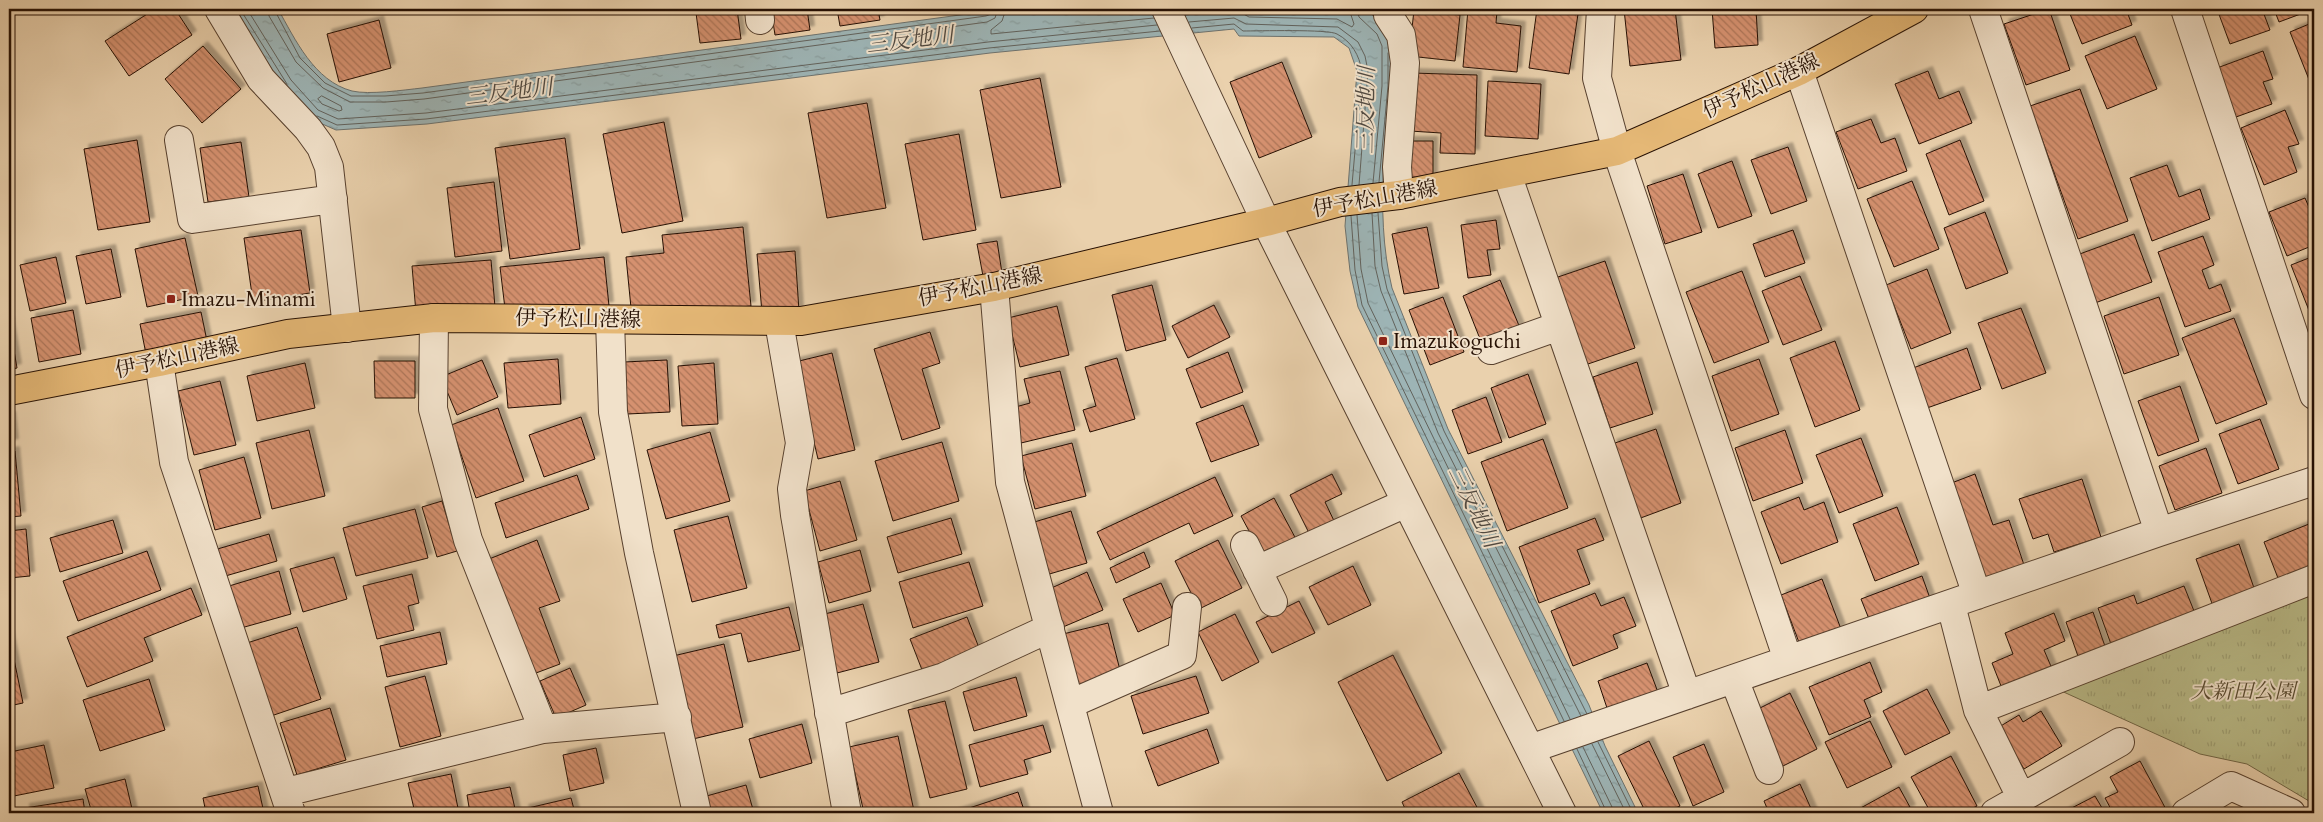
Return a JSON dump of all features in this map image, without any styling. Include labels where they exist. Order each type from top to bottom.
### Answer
[{"type":"main road","name":"伊予松山港線","points":[[9,391],[159,362],[288,334],[434,318],[801,321],[994,287],[1266,222],[1340,202],[1394,195],[1616,151],[1799,71],[1914,9]]},
{"type":"street","points":[[220,9],[244,53],[262,79],[308,129],[321,147],[329,167],[348,328]]},
{"type":"street","points":[[1166,9],[1266,222],[1406,503],[1537,746],[1562,813]]},
{"type":"street","points":[[1390,9],[1388,15],[1400,35],[1405,63],[1394,195]]},
{"type":"street","points":[[1601,9],[1597,78],[1616,151],[1788,660]]},
{"type":"street","points":[[1983,9],[2159,532]]},
{"type":"street","points":[[2185,9],[2314,395]]},
{"type":"street","points":[[1799,71],[1978,595]]},
{"type":"street","points":[[179,140],[192,218],[333,199]]},
{"type":"street","points":[[1507,174],[1687,695]]},
{"type":"street","points":[[994,287],[1010,482],[1099,813]]},
{"type":"street","points":[[434,318],[433,409],[468,540],[543,729]]},
{"type":"street","points":[[610,320],[613,412],[640,553],[697,813]]},
{"type":"street","points":[[779,322],[800,443],[792,489],[795,515],[847,813]]},
{"type":"street","points":[[1491,350],[1559,326]]},
{"type":"street","points":[[159,362],[174,462],[288,803],[543,729],[676,717]]},
{"type":"street","points":[[1537,746],[2159,532],[2314,481]]},
{"type":"street","points":[[1257,570],[1406,503]]},
{"type":"street","points":[[1245,545],[1272,602]]},
{"type":"street","points":[[1978,710],[2314,579]]},
{"type":"street","points":[[1951,605],[1978,710],[2022,799]]},
{"type":"street","points":[[1070,704],[1182,655],[1187,607]]},
{"type":"street","points":[[829,713],[944,677],[1050,628]]},
{"type":"street","points":[[1734,679],[1769,770]]},
{"type":"street","points":[[1995,813],[2120,742]]},
{"type":"street","points":[[2186,813],[2230,786],[2291,813]]},
{"type":"green space","name":"大新田公園","points":[[2314,591],[2314,804],[2247,764],[2200,754],[2046,684]]},
{"type":"water","name":"三反地川","points":[[234,9],[278,9],[307,58],[327,78],[339,86],[352,91],[387,92],[1004,9],[1366,9],[1386,28],[1393,44],[1385,136],[1383,197],[1383,228],[1392,288],[1448,429],[1589,705],[1605,746],[1638,813],[1603,813],[1358,307],[1350,271],[1345,226],[1357,71],[1349,48],[1334,37],[1239,36],[1234,29],[990,53],[427,124],[336,130],[311,119],[283,87]]},
{"type":"building","points":[[155,9],[175,9],[192,35],[129,76],[105,41]]},
{"type":"building","points":[[737,9],[741,39],[700,43],[696,13]]},
{"type":"building","points":[[771,9],[807,9],[810,30],[775,35]]},
{"type":"building","points":[[837,9],[878,9],[880,20],[840,26]]},
{"type":"building","points":[[924,9],[955,9],[955,10],[925,14]]},
{"type":"building","points":[[1468,9],[1497,11],[1496,23],[1521,26],[1517,72],[1463,67]]},
{"type":"building","points":[[1537,9],[1578,14],[1569,74],[1529,68]]},
{"type":"building","points":[[1624,9],[1675,9],[1681,60],[1630,66]]},
{"type":"building","points":[[1712,9],[1756,9],[1758,45],[1715,48]]},
{"type":"building","points":[[2049,9],[2070,70],[2026,85],[2004,24]]},
{"type":"building","points":[[2068,9],[2126,9],[2132,25],[2082,44]]},
{"type":"building","points":[[2217,9],[2262,9],[2270,30],[2230,44]]},
{"type":"building","points":[[2274,9],[2314,9],[2279,22]]},
{"type":"building","points":[[1414,10],[1460,15],[1455,61],[1409,56]]},
{"type":"building","points":[[379,20],[391,68],[339,82],[327,34]]},
{"type":"building","points":[[2314,22],[2314,86],[2312,87],[2290,32]]},
{"type":"building","points":[[2135,36],[2157,89],[2107,109],[2085,56]]},
{"type":"building","points":[[203,46],[241,89],[202,123],[165,79]]},
{"type":"building","points":[[2263,51],[2273,79],[2263,82],[2272,104],[2236,117],[2217,68]]},
{"type":"building","points":[[1282,62],[1312,137],[1259,158],[1230,82]]},
{"type":"building","points":[[1928,71],[1939,99],[1959,91],[1972,123],[1919,144],[1895,84]]},
{"type":"building","points":[[1412,73],[1477,75],[1475,154],[1440,153],[1441,133],[1410,131]]},
{"type":"building","points":[[1040,78],[1061,187],[1001,198],[980,90]]},
{"type":"building","points":[[1488,81],[1541,84],[1538,139],[1485,136]]},
{"type":"building","points":[[2080,89],[2128,221],[2078,239],[2030,106]]},
{"type":"building","points":[[867,103],[886,208],[827,218],[808,113]]},
{"type":"building","points":[[2285,110],[2299,144],[2288,147],[2297,172],[2264,185],[2241,128]]},
{"type":"building","points":[[1871,119],[1881,143],[1895,138],[1907,171],[1858,189],[1836,132]]},
{"type":"building","points":[[664,122],[683,221],[622,233],[603,134]]},
{"type":"building","points":[[959,134],[976,230],[923,240],[905,144]]},
{"type":"building","points":[[565,138],[580,249],[510,259],[495,148]]},
{"type":"building","points":[[137,140],[150,222],[98,230],[84,149]]},
{"type":"building","points":[[1960,140],[1984,201],[1949,215],[1926,154]]},
{"type":"building","points":[[1407,141],[1433,141],[1433,178],[1407,177]]},
{"type":"building","points":[[241,142],[249,197],[208,202],[200,148]]},
{"type":"building","points":[[1788,147],[1807,201],[1771,214],[1751,160]]},
{"type":"building","points":[[1732,161],[1752,216],[1718,228],[1698,174]]},
{"type":"building","points":[[2167,165],[2179,197],[2200,189],[2210,219],[2152,241],[2130,178]]},
{"type":"building","points":[[1683,174],[1702,232],[1665,244],[1647,186]]},
{"type":"building","points":[[1912,181],[1939,249],[1894,267],[1867,199]]},
{"type":"building","points":[[494,182],[502,251],[455,257],[447,188]]},
{"type":"building","points":[[2305,198],[2314,219],[2314,245],[2287,256],[2269,212]]},
{"type":"building","points":[[1985,212],[2008,273],[1966,289],[1944,228]]},
{"type":"building","points":[[1496,220],[1500,249],[1487,250],[1491,275],[1468,278],[1461,225]]},
{"type":"building","points":[[743,227],[751,306],[632,318],[626,257],[664,253],[662,235]]},
{"type":"building","points":[[1427,227],[1439,288],[1404,294],[1392,234]]},
{"type":"building","points":[[301,230],[310,293],[253,302],[244,238]]},
{"type":"building","points":[[1793,230],[1805,263],[1765,277],[1753,244]]},
{"type":"building","points":[[2134,234],[2152,282],[2095,303],[2077,255]]},
{"type":"building","points":[[2203,236],[2214,265],[2202,270],[2209,289],[2221,284],[2231,311],[2185,327],[2158,252]]},
{"type":"building","points":[[185,238],[198,296],[147,307],[135,249]]},
{"type":"building","points":[[997,241],[1002,273],[983,276],[977,244]]},
{"type":"building","points":[[111,249],[121,297],[86,304],[76,256]]},
{"type":"building","points":[[795,251],[799,311],[762,313],[757,254]]},
{"type":"building","points":[[2314,256],[2314,311],[2310,313],[2291,265]]},
{"type":"building","points":[[56,257],[66,303],[30,311],[20,265]]},
{"type":"building","points":[[604,257],[609,306],[506,317],[500,267]]},
{"type":"building","points":[[491,260],[495,307],[416,313],[412,266]]},
{"type":"building","points":[[1605,261],[1635,348],[1585,365],[1555,278]]},
{"type":"building","points":[[1927,269],[1951,333],[1911,349],[1886,285]]},
{"type":"building","points":[[1742,271],[1769,342],[1714,363],[1686,292]]},
{"type":"building","points":[[1800,276],[1822,330],[1783,345],[1762,291]]},
{"type":"building","points":[[1500,280],[1520,328],[1482,344],[1463,296]]},
{"type":"building","points":[[1152,285],[1166,340],[1126,351],[1112,295]]},
{"type":"building","points":[[1443,297],[1464,352],[1430,365],[1409,310]]},
{"type":"building","points":[[2159,297],[2179,355],[2124,374],[2104,316]]},
{"type":"building","points":[[1214,305],[1230,337],[1188,358],[1172,326]]},
{"type":"building","points":[[1057,306],[1069,355],[1020,367],[1008,318]]},
{"type":"building","points":[[2021,308],[2046,373],[2002,389],[1978,323]]},
{"type":"building","points":[[73,310],[81,354],[39,362],[31,318]]},
{"type":"building","points":[[201,312],[207,341],[146,354],[140,324]]},
{"type":"building","points":[[2234,318],[2267,404],[2216,424],[2182,338]]},
{"type":"building","points":[[9,321],[17,368],[9,370]]},
{"type":"building","points":[[930,332],[940,363],[922,369],[940,428],[902,440],[874,349]]},
{"type":"building","points":[[1835,341],[1860,410],[1815,427],[1790,358]]},
{"type":"building","points":[[1967,348],[1981,389],[1927,408],[1913,368]]},
{"type":"building","points":[[1228,352],[1243,392],[1201,408],[1186,369]]},
{"type":"building","points":[[832,353],[855,450],[818,459],[795,362]]},
{"type":"building","points":[[1117,358],[1135,419],[1090,432],[1083,410],[1096,406],[1085,367]]},
{"type":"building","points":[[558,359],[561,404],[508,408],[504,363]]},
{"type":"building","points":[[1759,359],[1779,414],[1731,431],[1712,376]]},
{"type":"building","points":[[482,360],[498,397],[457,415],[441,377]]},
{"type":"building","points":[[667,360],[670,412],[627,414],[624,362]]},
{"type":"building","points":[[374,361],[415,361],[415,398],[375,398]]},
{"type":"building","points":[[1637,362],[1653,414],[1610,428],[1593,377]]},
{"type":"building","points":[[305,363],[315,408],[257,421],[247,376]]},
{"type":"building","points":[[714,363],[718,424],[682,426],[678,366]]},
{"type":"building","points":[[1060,371],[1075,430],[1021,443],[1012,408],[1030,403],[1024,379]]},
{"type":"building","points":[[1528,374],[1546,424],[1509,438],[1491,388]]},
{"type":"building","points":[[220,381],[236,445],[194,455],[178,391]]},
{"type":"building","points":[[2180,386],[2199,441],[2158,456],[2138,401]]},
{"type":"building","points":[[1486,397],[1502,442],[1468,454],[1452,410]]},
{"type":"building","points":[[1243,405],[1259,445],[1211,462],[1196,423]]},
{"type":"building","points":[[498,408],[524,481],[476,498],[451,425]]},
{"type":"building","points":[[9,416],[11,416],[14,443],[9,444]]},
{"type":"building","points":[[581,417],[595,459],[544,477],[529,435]]},
{"type":"building","points":[[2260,419],[2279,469],[2238,484],[2219,434]]},
{"type":"building","points":[[1656,429],[1681,503],[1638,519],[1612,444]]},
{"type":"building","points":[[309,430],[325,496],[272,509],[256,443]]},
{"type":"building","points":[[1785,430],[1803,483],[1753,501],[1735,448]]},
{"type":"building","points":[[710,432],[730,501],[666,519],[647,450]]},
{"type":"building","points":[[1861,438],[1883,496],[1839,513],[1816,455]]},
{"type":"building","points":[[1543,439],[1568,508],[1507,531],[1481,462]]},
{"type":"building","points":[[942,442],[959,501],[893,521],[875,461]]},
{"type":"building","points":[[1072,443],[1086,496],[1035,509],[1021,456]]},
{"type":"building","points":[[2206,448],[2222,493],[2175,510],[2159,466]]},
{"type":"building","points":[[15,451],[21,516],[9,517],[9,452]]},
{"type":"building","points":[[244,457],[261,518],[215,530],[199,470]]},
{"type":"building","points":[[1332,474],[1342,494],[1325,502],[1336,525],[1311,537],[1290,495]]},
{"type":"building","points":[[1975,474],[1993,525],[2009,520],[2024,565],[1982,579],[1949,484]]},
{"type":"building","points":[[577,475],[589,509],[506,538],[495,503]]},
{"type":"building","points":[[1215,477],[1233,516],[1194,534],[1189,523],[1110,560],[1097,532]]},
{"type":"building","points":[[2082,479],[2101,537],[2054,552],[2048,534],[2033,539],[2019,499]]},
{"type":"building","points":[[840,481],[857,540],[820,551],[804,491]]},
{"type":"building","points":[[1799,497],[1804,510],[1824,502],[1838,542],[1781,564],[1761,512]]},
{"type":"building","points":[[1274,498],[1297,541],[1264,559],[1241,516]]},
{"type":"building","points":[[442,501],[457,551],[437,557],[422,507]]},
{"type":"building","points":[[1897,507],[1919,564],[1875,581],[1853,524]]},
{"type":"building","points":[[415,509],[428,558],[356,576],[343,528]]},
{"type":"building","points":[[1071,511],[1087,563],[1046,575],[1031,523]]},
{"type":"building","points":[[728,516],[747,588],[692,602],[674,530]]},
{"type":"building","points":[[951,518],[962,554],[898,573],[887,537]]},
{"type":"building","points":[[1595,518],[1604,540],[1577,550],[1590,584],[1539,603],[1519,547]]},
{"type":"building","points":[[113,520],[123,553],[60,572],[50,538]]},
{"type":"building","points":[[2309,524],[2314,537],[2314,572],[2281,586],[2264,542]]},
{"type":"building","points":[[26,529],[30,576],[9,578],[9,531]]},
{"type":"building","points":[[269,534],[277,561],[222,577],[214,550]]},
{"type":"building","points":[[537,540],[560,601],[539,608],[560,664],[528,676],[484,561]]},
{"type":"building","points":[[1218,540],[1242,588],[1199,609],[1175,561]]},
{"type":"building","points":[[2239,544],[2256,594],[2214,609],[2196,559]]},
{"type":"building","points":[[860,550],[871,591],[829,603],[818,562]]},
{"type":"building","points":[[147,551],[161,590],[78,621],[63,581]]},
{"type":"building","points":[[1144,552],[1150,567],[1116,583],[1110,568]]},
{"type":"building","points":[[334,557],[347,599],[303,612],[290,569]]},
{"type":"building","points":[[969,562],[983,606],[913,628],[899,582]]},
{"type":"building","points":[[1353,566],[1371,605],[1328,625],[1309,587]]},
{"type":"building","points":[[279,571],[291,614],[241,628],[229,586]]},
{"type":"building","points":[[1087,572],[1103,610],[1063,627],[1047,590]]},
{"type":"building","points":[[412,574],[419,603],[408,606],[414,630],[377,639],[363,586]]},
{"type":"building","points":[[1922,576],[1931,601],[1871,624],[1861,599]]},
{"type":"building","points":[[1822,579],[1841,629],[1800,645],[1781,595]]},
{"type":"building","points":[[1161,583],[1175,615],[1138,632],[1123,599]]},
{"type":"building","points":[[2184,586],[2196,616],[2112,647],[2098,608],[2134,595],[2137,604]]},
{"type":"building","points":[[191,588],[202,615],[144,638],[153,661],[87,687],[67,637]]},
{"type":"building","points":[[1595,593],[1601,606],[1624,597],[1636,626],[1613,635],[1618,648],[1573,666],[1551,611]]},
{"type":"building","points":[[1299,601],[1315,633],[1272,653],[1256,622]]},
{"type":"building","points":[[863,604],[879,662],[837,673],[821,615]]},
{"type":"building","points":[[789,607],[800,650],[748,662],[741,633],[719,638],[716,625]]},
{"type":"building","points":[[2093,612],[2107,652],[2080,662],[2066,622]]},
{"type":"building","points":[[2054,613],[2065,641],[2044,650],[2053,671],[2003,691],[1992,663],[2013,654],[2005,633]]},
{"type":"building","points":[[1235,614],[1259,662],[1222,681],[1198,632]]},
{"type":"building","points":[[967,617],[981,653],[924,675],[910,639]]},
{"type":"building","points":[[1108,623],[1122,678],[1078,690],[1063,634]]},
{"type":"building","points":[[297,627],[321,699],[271,716],[247,643]]},
{"type":"building","points":[[440,632],[447,664],[387,677],[380,646]]},
{"type":"building","points":[[9,635],[23,703],[9,706]]},
{"type":"building","points":[[724,644],[743,727],[693,739],[673,656]]},
{"type":"building","points":[[1393,655],[1442,753],[1387,781],[1338,682]]},
{"type":"building","points":[[1870,662],[1882,692],[1864,700],[1871,717],[1829,735],[1809,687]]},
{"type":"building","points":[[1647,663],[1659,695],[1609,714],[1598,681]]},
{"type":"building","points":[[570,668],[586,705],[556,718],[540,681]]},
{"type":"building","points":[[425,676],[441,736],[400,747],[385,687]]},
{"type":"building","points":[[1196,676],[1209,713],[1143,734],[1131,696]]},
{"type":"building","points":[[1016,677],[1027,716],[974,731],[963,692]]},
{"type":"building","points":[[149,679],[165,730],[100,751],[83,700]]},
{"type":"building","points":[[1927,689],[1950,733],[1905,755],[1883,711]]},
{"type":"building","points":[[1790,693],[1817,749],[1781,767],[1754,711]]},
{"type":"building","points":[[945,701],[967,789],[930,798],[908,710]]},
{"type":"building","points":[[330,708],[346,760],[297,775],[280,723]]},
{"type":"building","points":[[2041,711],[2062,746],[2024,769],[1999,727],[2019,715],[2023,722]]},
{"type":"building","points":[[1870,721],[1892,767],[1847,788],[1825,742]]},
{"type":"building","points":[[802,724],[812,763],[760,778],[749,739]]},
{"type":"building","points":[[1043,725],[1051,752],[1024,760],[1028,774],[980,787],[969,745]]},
{"type":"building","points":[[1207,729],[1219,763],[1158,786],[1145,751]]},
{"type":"building","points":[[898,736],[914,811],[902,813],[864,813],[849,747]]},
{"type":"building","points":[[1649,741],[1680,806],[1665,813],[1646,813],[1618,756]]},
{"type":"building","points":[[1704,744],[1724,792],[1693,806],[1673,757]]},
{"type":"building","points":[[44,745],[54,788],[9,797],[9,747],[10,752]]},
{"type":"building","points":[[596,748],[604,783],[570,791],[563,755]]},
{"type":"building","points":[[1951,756],[1977,806],[1963,813],[1931,813],[1911,777]]},
{"type":"building","points":[[2140,761],[2168,813],[2113,813],[2105,798],[2118,792],[2110,777]]},
{"type":"building","points":[[1459,773],[1480,813],[1407,813],[1402,802]]},
{"type":"building","points":[[451,774],[459,813],[415,813],[408,783]]},
{"type":"building","points":[[125,779],[133,813],[92,813],[85,789]]},
{"type":"building","points":[[1800,784],[1813,813],[1769,813],[1764,801]]},
{"type":"building","points":[[746,785],[754,813],[707,813],[703,797]]},
{"type":"building","points":[[258,786],[264,813],[206,813],[203,798]]},
{"type":"building","points":[[510,787],[516,813],[470,813],[467,795]]},
{"type":"building","points":[[1899,787],[1911,809],[1903,813],[1858,813],[1857,810]]},
{"type":"building","points":[[1018,792],[1025,813],[954,813]]},
{"type":"building","points":[[2095,796],[2105,813],[2062,813]]},
{"type":"building","points":[[571,798],[575,813],[525,813],[524,809]]},
{"type":"building","points":[[83,799],[85,813],[25,813],[25,808]]},
{"type":"place","name":"Imazu-Minami","points":[[171,299]]},
{"type":"place","name":"Imazukoguchi","points":[[1383,341]]}]
